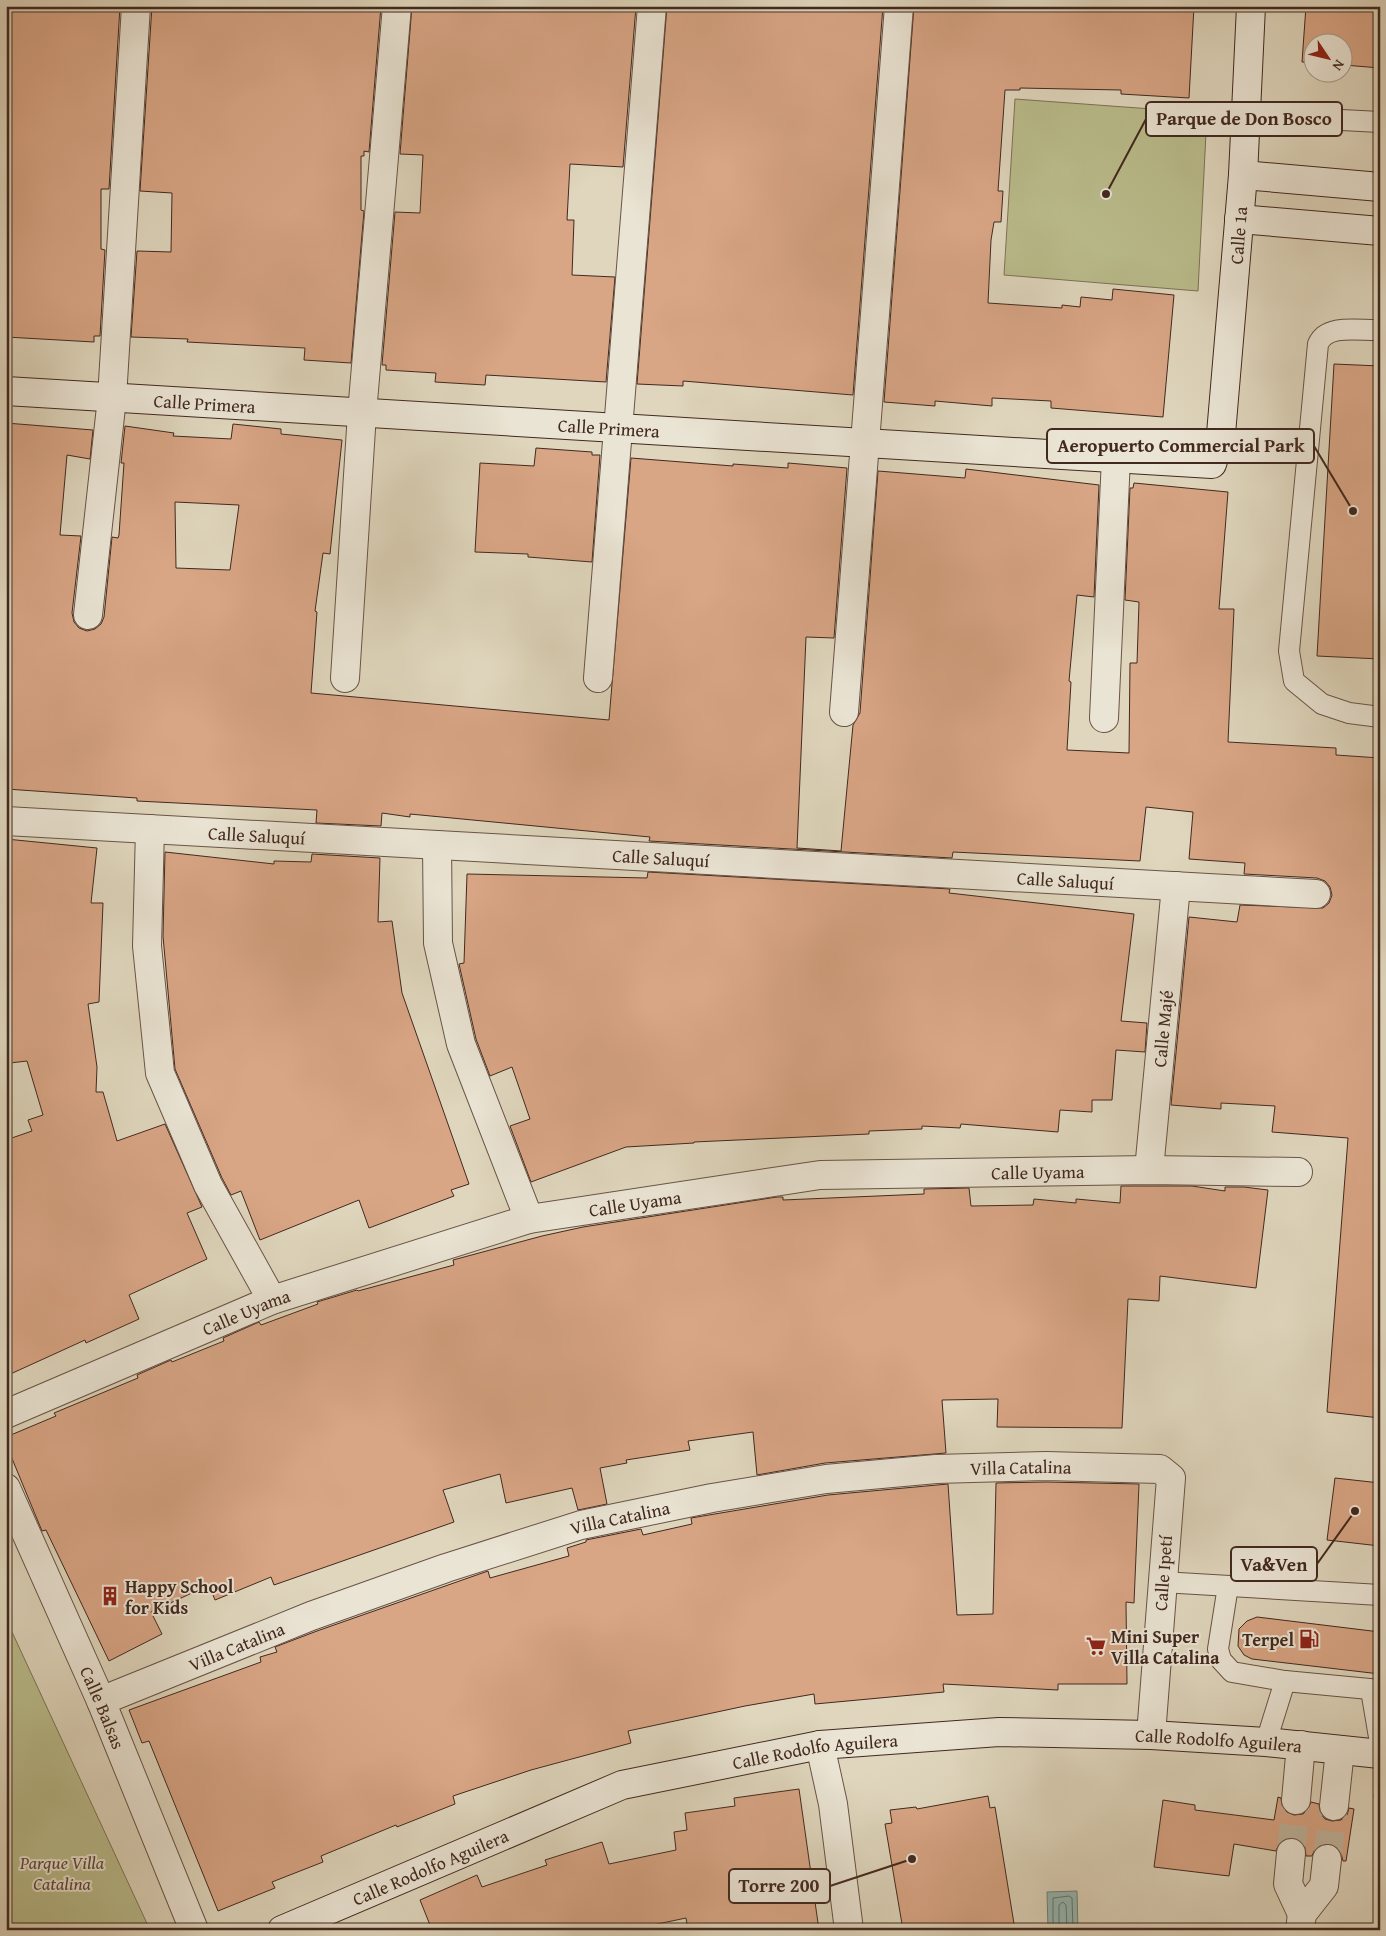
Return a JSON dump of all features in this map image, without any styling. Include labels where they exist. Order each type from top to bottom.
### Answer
[{"type":"street","points":[[88,615],[112,398],[136,6]]},
{"type":"street","points":[[345,678],[362,413],[397,6]]},
{"type":"street","points":[[598,678],[652,6]]},
{"type":"street","points":[[844,712],[899,6]]},
{"type":"street","name":"Calle 1a","points":[[1212,464],[1221,434],[1239,220],[1251,6]]},
{"type":"street","points":[[1242,175],[1380,187]]},
{"type":"street","points":[[1239,220],[1380,231]]},
{"type":"street","name":"Calle Primera","points":[[6,391],[1212,464]]},
{"type":"street","points":[[1104,718],[1116,458]]},
{"type":"street","name":"Calle Saluquí","points":[[6,821],[1316,894]]},
{"type":"street","points":[[150,829],[146,946],[160,1073],[208,1185],[272,1300]]},
{"type":"street","points":[[437,845],[438,943],[461,1044],[529,1219]]},
{"type":"street","name":"Calle Majé","points":[[1149,1170],[1176,886]]},
{"type":"street","name":"Calle Uyama","points":[[6,1414],[272,1300],[529,1219],[820,1175],[1149,1170],[1298,1172]]},
{"type":"street","name":"Villa Catalina","points":[[101,1701],[311,1616],[446,1568],[581,1525],[712,1498],[826,1479],[927,1469],[1046,1466],[1160,1469],[1166,1472]]},
{"type":"street","name":"Calle Ipetí","points":[[1152,1735],[1170,1478],[1166,1472]]},
{"type":"street","name":"Calle Balsas","points":[[6,1488],[101,1701],[194,1930]]},
{"type":"street","name":"Calle Rodolfo Aguilera","points":[[282,1930],[622,1785],[820,1745],[999,1732],[1152,1735],[1266,1742],[1340,1750],[1379,1766]]},
{"type":"street","points":[[820,1745],[833,1804],[849,1930]]},
{"type":"street","points":[[1296,1800],[1301,1745]]},
{"type":"street","points":[[1334,1806],[1340,1750]]},
{"type":"street","points":[[1291,1853],[1288,1884],[1301,1922]]},
{"type":"street","points":[[1301,1922],[1324,1886],[1327,1859]]},
{"type":"lane","points":[[1246,115],[1380,122]]},
{"type":"lane","points":[[1380,330],[1330,331],[1322,336],[1318,344],[1289,651],[1294,680],[1322,704],[1349,713],[1380,717]]},
{"type":"lane","points":[[1162,1582],[1380,1595]]},
{"type":"lane","points":[[1228,1586],[1218,1649],[1221,1660],[1232,1672],[1375,1690],[1380,1743]]},
{"type":"lane","points":[[1266,1742],[1285,1680]]},
{"type":"path","points":[[1379,1766],[1376,1796],[1380,1817]]},
{"type":"green space","points":[[1015,99],[1207,113],[1198,291],[1004,275]]},
{"type":"green space","name":"Parque Villa Catalina","points":[[6,1619],[150,1930],[6,1930]]},
{"type":"water","points":[[1077,1891],[1078,1930],[1048,1930],[1047,1892]]},
{"type":"building","points":[[6,6],[120,6],[109,189],[101,189],[101,249],[105,250],[100,336],[94,336],[94,342],[6,337]]},
{"type":"building","points":[[152,6],[381,6],[369,152],[364,151],[364,156],[361,156],[361,210],[364,211],[351,363],[304,360],[305,348],[187,342],[188,339],[131,337],[137,251],[171,252],[172,193],[140,191]]},
{"type":"building","points":[[412,6],[636,6],[623,167],[570,164],[567,220],[574,220],[572,275],[615,277],[606,382],[486,375],[485,385],[435,382],[436,373],[386,370],[386,365],[382,365],[395,212],[420,213],[423,155],[400,154]]},
{"type":"building","points":[[667,6],[883,6],[853,395],[683,381],[683,386],[637,384]]},
{"type":"building","points":[[914,6],[1194,6],[1189,98],[1121,94],[1121,90],[1020,88],[1020,90],[1005,90],[998,191],[1003,191],[1001,222],[994,222],[991,240],[988,303],[1062,308],[1062,305],[1080,307],[1081,297],[1112,300],[1113,289],[1174,295],[1163,417],[1051,408],[1051,401],[992,398],[992,406],[935,401],[935,406],[884,402]]},
{"type":"building","points":[[1306,6],[1380,6],[1380,68],[1354,66],[1354,32],[1304,32]]},
{"type":"building","points":[[1304,34],[1304,62],[1302,62]]},
{"type":"building","points":[[1334,364],[1380,366],[1380,659],[1317,656]]},
{"type":"building","points":[[6,423],[93,430],[90,459],[67,455],[60,535],[81,536],[72,613],[74,622],[79,628],[87,631],[95,629],[101,624],[104,617],[112,537],[118,538],[119,535],[124,463],[121,463],[125,426],[174,433],[173,436],[231,439],[233,424],[281,429],[281,434],[342,440],[330,554],[323,553],[315,611],[317,612],[311,693],[609,720],[631,458],[733,466],[733,464],[788,468],[788,463],[847,468],[834,638],[806,637],[797,848],[841,851],[853,725],[860,713],[878,471],[965,478],[966,469],[1099,485],[1094,597],[1077,595],[1069,681],[1071,682],[1067,750],[1129,753],[1130,663],[1137,663],[1139,602],[1125,600],[1130,488],[1133,488],[1134,483],[1228,492],[1219,609],[1234,609],[1228,742],[1336,748],[1336,755],[1380,758],[1380,1418],[1327,1412],[1348,1138],[1272,1132],[1275,1106],[1221,1103],[1221,1109],[1171,1105],[1189,917],[1237,922],[1240,905],[1323,908],[1329,903],[1332,895],[1330,887],[1325,881],[1317,878],[1244,874],[1245,863],[1189,859],[1193,812],[1146,807],[1140,861],[953,852],[952,858],[649,841],[650,837],[410,814],[410,817],[382,813],[381,826],[316,823],[317,810],[137,801],[137,798],[6,789]],"holes":[[[175,502],[239,505],[230,570],[176,568]]]},
{"type":"building","points":[[536,448],[592,452],[592,455],[600,455],[592,562],[528,557],[528,554],[475,552],[480,463],[534,466]]},
{"type":"building","points":[[6,839],[97,848],[91,903],[103,903],[99,1002],[88,1004],[97,1067],[96,1092],[103,1092],[117,1141],[165,1124],[202,1207],[187,1213],[207,1259],[129,1295],[139,1319],[86,1343],[85,1340],[6,1376],[6,1140],[32,1131],[28,1120],[43,1115],[27,1061],[10,1063],[6,1035]]},
{"type":"building","points":[[165,852],[274,864],[274,861],[311,862],[312,854],[380,858],[378,922],[392,921],[402,993],[469,1184],[451,1190],[454,1196],[369,1228],[359,1200],[260,1240],[241,1191],[231,1195],[222,1178],[175,1069],[163,936]]},
{"type":"building","points":[[648,872],[950,889],[949,893],[1134,914],[1121,1021],[1147,1023],[1145,1052],[1116,1050],[1112,1100],[1092,1100],[1092,1112],[1060,1110],[1058,1132],[961,1124],[960,1128],[922,1126],[922,1129],[869,1131],[869,1134],[626,1147],[531,1182],[510,1126],[530,1119],[512,1067],[490,1076],[476,1039],[459,964],[464,963],[467,874],[647,878]]},
{"type":"building","points":[[1121,1186],[1192,1186],[1225,1191],[1225,1187],[1244,1187],[1268,1190],[1256,1288],[1160,1276],[1159,1301],[1128,1299],[1122,1428],[997,1427],[998,1399],[942,1400],[946,1453],[825,1463],[757,1475],[753,1432],[688,1441],[690,1450],[626,1460],[627,1463],[600,1468],[607,1504],[578,1510],[572,1488],[506,1503],[500,1474],[443,1490],[454,1522],[274,1585],[271,1577],[215,1600],[209,1585],[151,1612],[162,1634],[109,1661],[46,1530],[42,1531],[6,1444],[6,1437],[56,1416],[54,1413],[138,1378],[137,1375],[171,1360],[172,1362],[224,1341],[223,1338],[259,1322],[261,1325],[318,1304],[317,1302],[454,1265],[453,1260],[542,1236],[583,1227],[777,1197],[783,1197],[783,1200],[924,1194],[924,1189],[969,1188],[971,1206],[1033,1205],[1034,1199],[1076,1203],[1076,1199],[1120,1203]]},
{"type":"building","points":[[1335,1478],[1380,1483],[1380,1546],[1327,1540]]},
{"type":"building","points":[[996,1483],[1139,1484],[1134,1603],[1126,1602],[1127,1684],[1058,1684],[1058,1690],[943,1684],[944,1692],[815,1704],[814,1694],[745,1706],[628,1731],[631,1743],[531,1770],[453,1796],[455,1804],[397,1827],[396,1825],[321,1856],[323,1862],[272,1882],[275,1888],[218,1911],[149,1741],[142,1743],[129,1710],[261,1662],[260,1657],[277,1652],[275,1647],[488,1571],[490,1578],[569,1556],[567,1548],[586,1542],[586,1540],[641,1529],[643,1535],[692,1524],[691,1518],[828,1495],[948,1484],[957,1615],[993,1614]]},
{"type":"building","name":"Terpel","points":[[1257,1617],[1380,1632],[1380,1674],[1252,1659],[1244,1655],[1238,1646],[1239,1629],[1247,1621]]},
{"type":"building","points":[[799,1789],[819,1930],[688,1930],[686,1918],[629,1930],[432,1930],[420,1900],[477,1875],[482,1887],[547,1865],[545,1860],[602,1842],[609,1864],[676,1850],[674,1832],[687,1830],[685,1813],[735,1806],[734,1798]]},
{"type":"building","points":[[988,1796],[990,1808],[995,1807],[1015,1930],[903,1930],[885,1824],[892,1823],[890,1810],[916,1807],[917,1809]]},
{"type":"building","points":[[1278,1797],[1281,1798],[1282,1806],[1287,1812],[1294,1815],[1303,1814],[1311,1802],[1319,1804],[1320,1813],[1325,1819],[1332,1821],[1341,1820],[1347,1815],[1349,1808],[1354,1809],[1346,1861],[1343,1861],[1337,1847],[1329,1844],[1320,1845],[1315,1849],[1312,1856],[1306,1856],[1305,1846],[1300,1840],[1292,1837],[1284,1839],[1276,1851],[1234,1844],[1229,1876],[1154,1867],[1163,1800],[1195,1805],[1195,1810],[1274,1820]]},
{"type":"tunnel","points":[[1291,1853],[1296,1800]]},
{"type":"tunnel","points":[[1327,1859],[1334,1806]]},
{"type":"place","name":"Parque de Don Bosco","points":[[1106,194]]},
{"type":"place","name":"Aeropuerto Commercial Park","points":[[1353,511]]},
{"type":"place","name":"Va&Ven","points":[[1355,1511]]},
{"type":"place","name":"Happy School for Kids","points":[[110,1596]]},
{"type":"place","name":"Terpel","points":[[1309,1639]]},
{"type":"place","name":"Mini Super Villa Catalina","points":[[1096,1646]]},
{"type":"place","name":"Torre 200","points":[[912,1859]]}]
